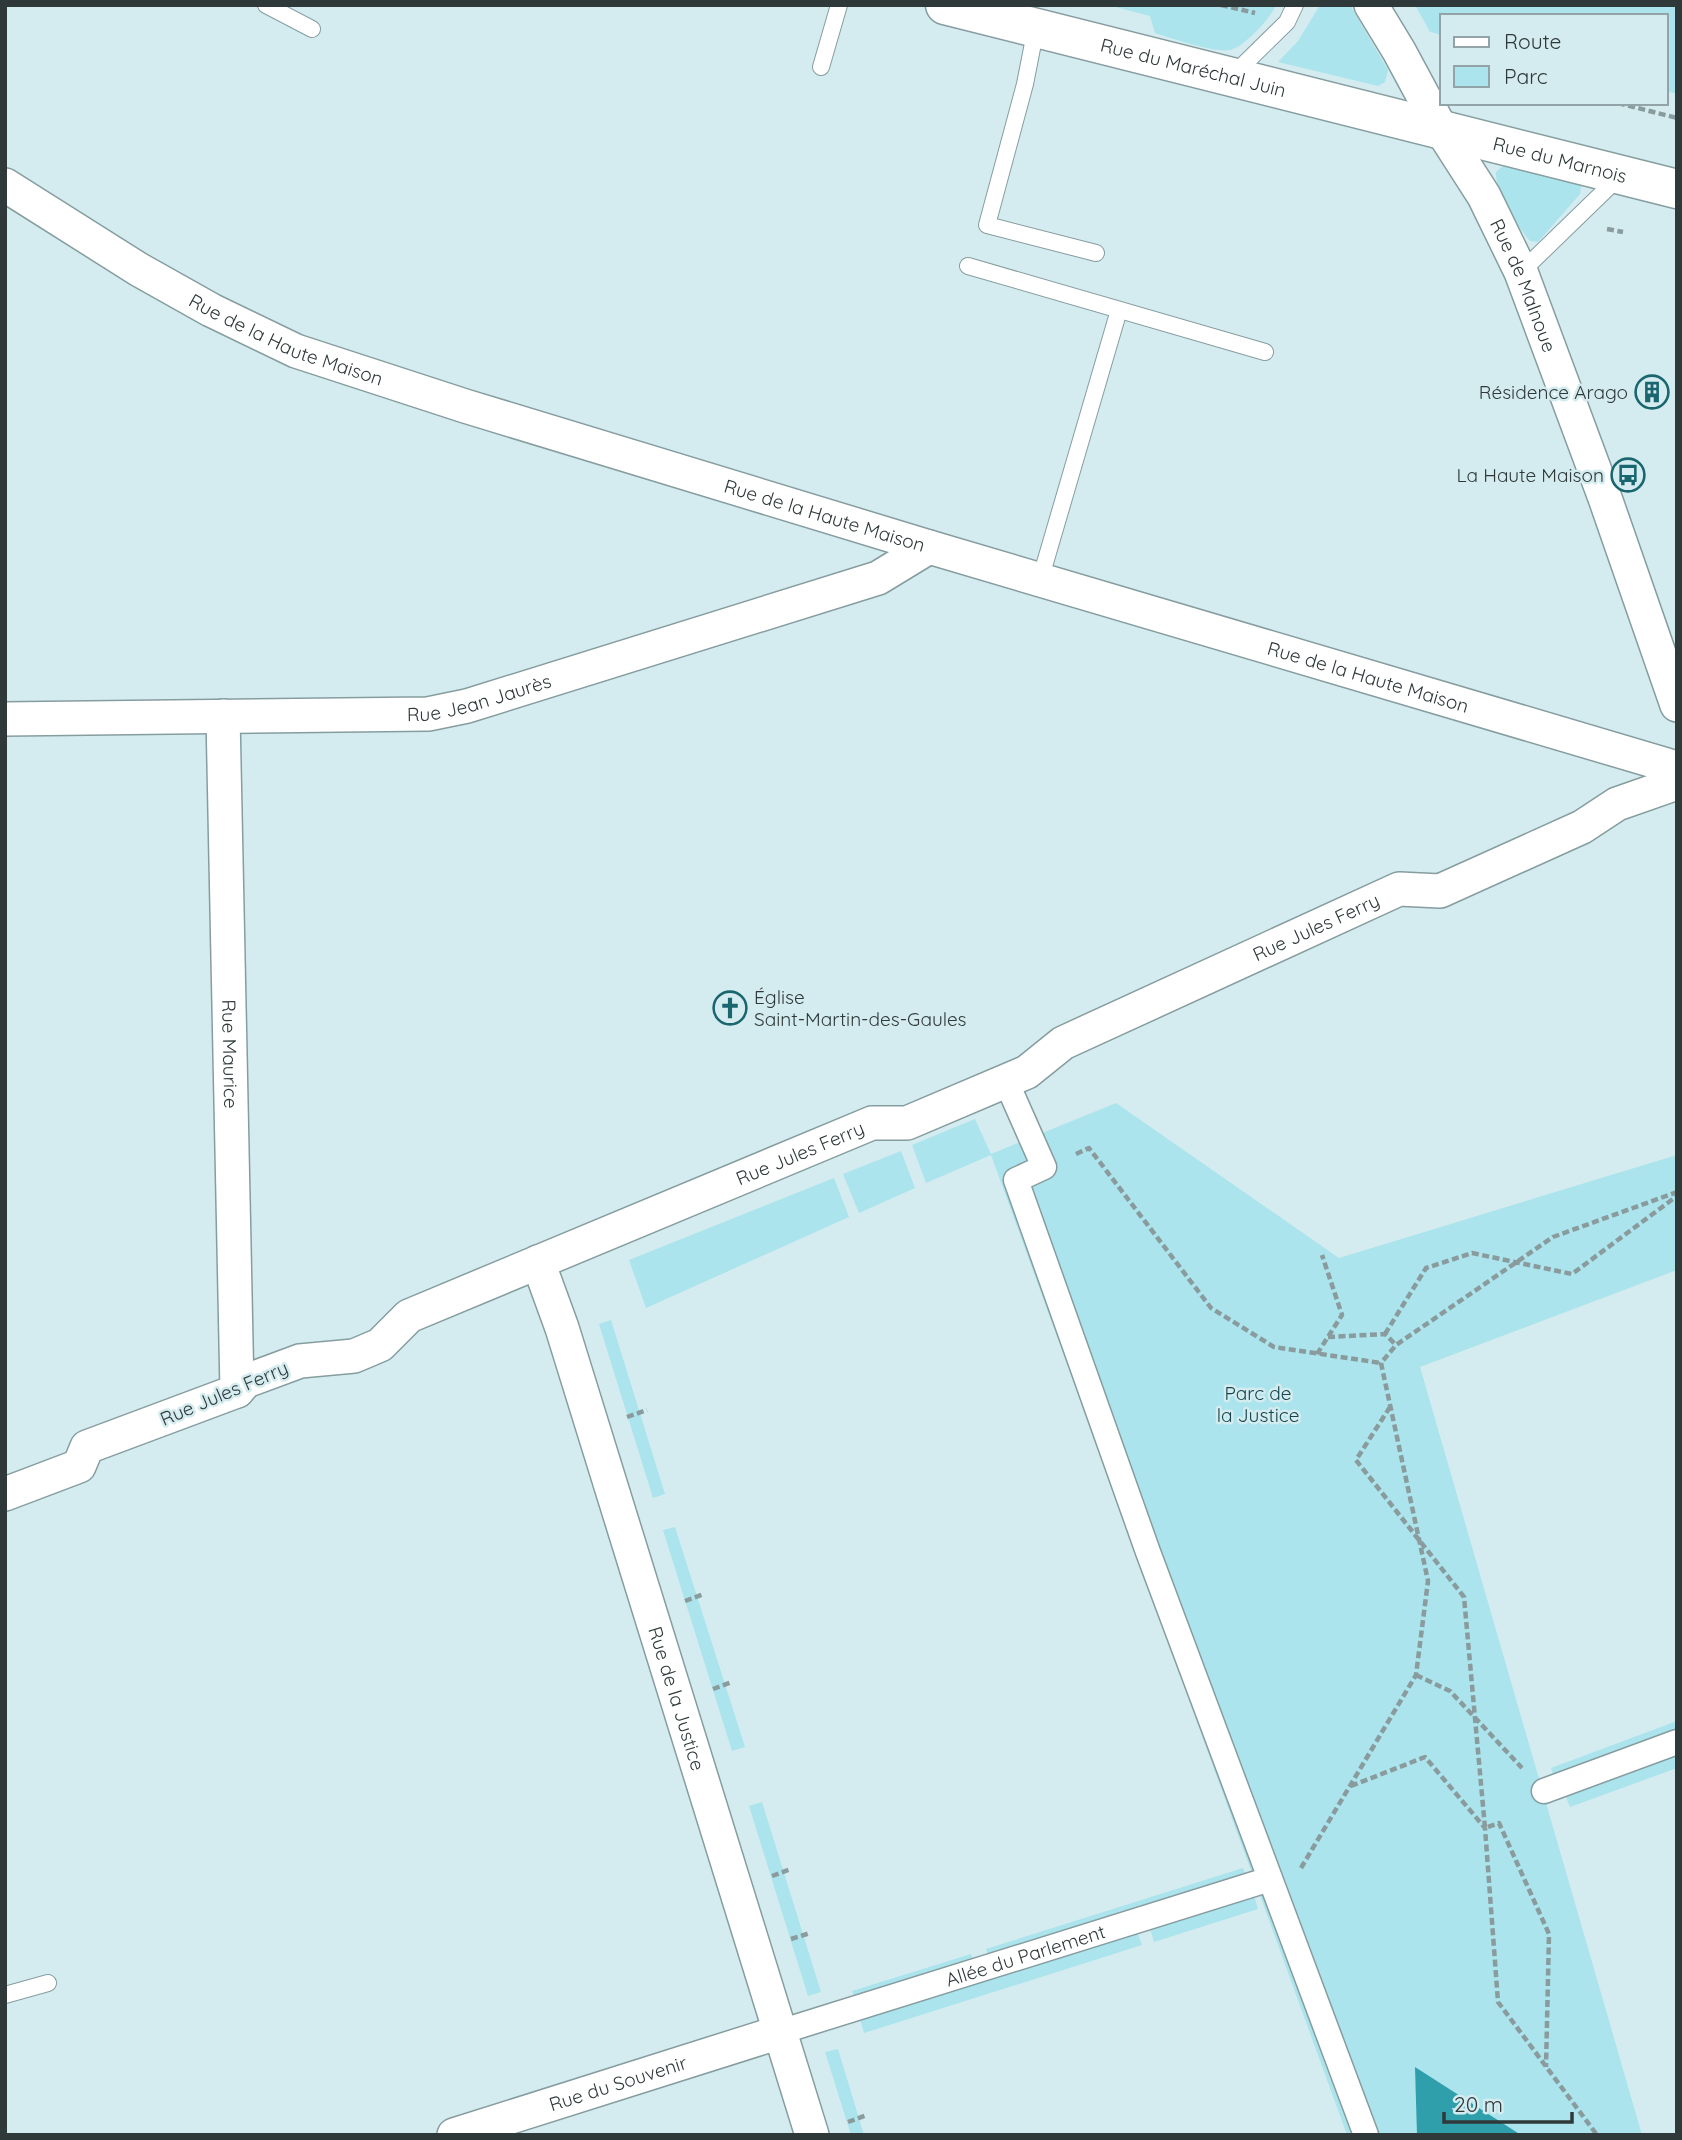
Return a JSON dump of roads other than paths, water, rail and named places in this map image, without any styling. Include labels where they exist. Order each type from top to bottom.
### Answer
[{"type":"street","name":"Rue du Maréchal Juin","points":[[945,5],[1441,129]]},
{"type":"street","name":"Rue de Malnoue","points":[[1371,5],[1441,129],[1484,196],[1521,272],[1605,498],[1677,705]]},
{"type":"street","name":"Rue du Marnois","points":[[1441,129],[1677,189]]},
{"type":"street","name":"Rue de la Haute Maison","points":[[5,184],[138,269],[211,310],[296,351],[465,406],[929,547],[1677,768]]},
{"type":"street","name":"Rue Jean Jaurès","points":[[5,719],[428,713],[467,706],[878,578],[929,547]]},
{"type":"street","name":"Rue Maurice","points":[[223,716],[237,1391]]},
{"type":"street","name":"Rue Jules Ferry","points":[[5,1494],[79,1466],[87,1447],[237,1391],[246,1381],[300,1361],[354,1356],[380,1345],[410,1316],[872,1123],[908,1123],[1027,1072],[1063,1044],[1399,889],[1440,891],[1582,827],[1617,804],[1677,783]]},
{"type":"street","points":[[1006,1081],[1044,1167],[1016,1180],[1148,1552],[1366,2135]]},
{"type":"street","name":"Rue de la Justice","points":[[538,1262],[566,1341],[812,2135]]},
{"type":"street","points":[[1544,1791],[1677,1742]]},
{"type":"street","name":"Allée du Parlement","points":[[780,2032],[1270,1879]]},
{"type":"street","name":"Rue du Souvenir","points":[[454,2135],[780,2032]]},
{"type":"lane","points":[[266,5],[312,29]]},
{"type":"lane","points":[[821,68],[839,5]]},
{"type":"lane","points":[[1231,76],[1287,22],[1295,5]]},
{"type":"lane","points":[[1037,27],[1025,84],[987,225],[1096,253]]},
{"type":"lane","points":[[1521,272],[1621,175]]},
{"type":"lane","points":[[968,266],[1265,352]]},
{"type":"lane","points":[[1040,580],[1119,310]]},
{"type":"lane","points":[[5,1996],[48,1983]]},
{"type":"place","name":"Résidence Arago","points":[[1652,392]]},
{"type":"place","name":"La Haute Maison","points":[[1628,475]]},
{"type":"place","name":"Église Saint-Martin-des-Gaules","points":[[730,1008]]},
{"type":"park label","name":"Parc de la Justice","points":[[1258,1404]]}]
